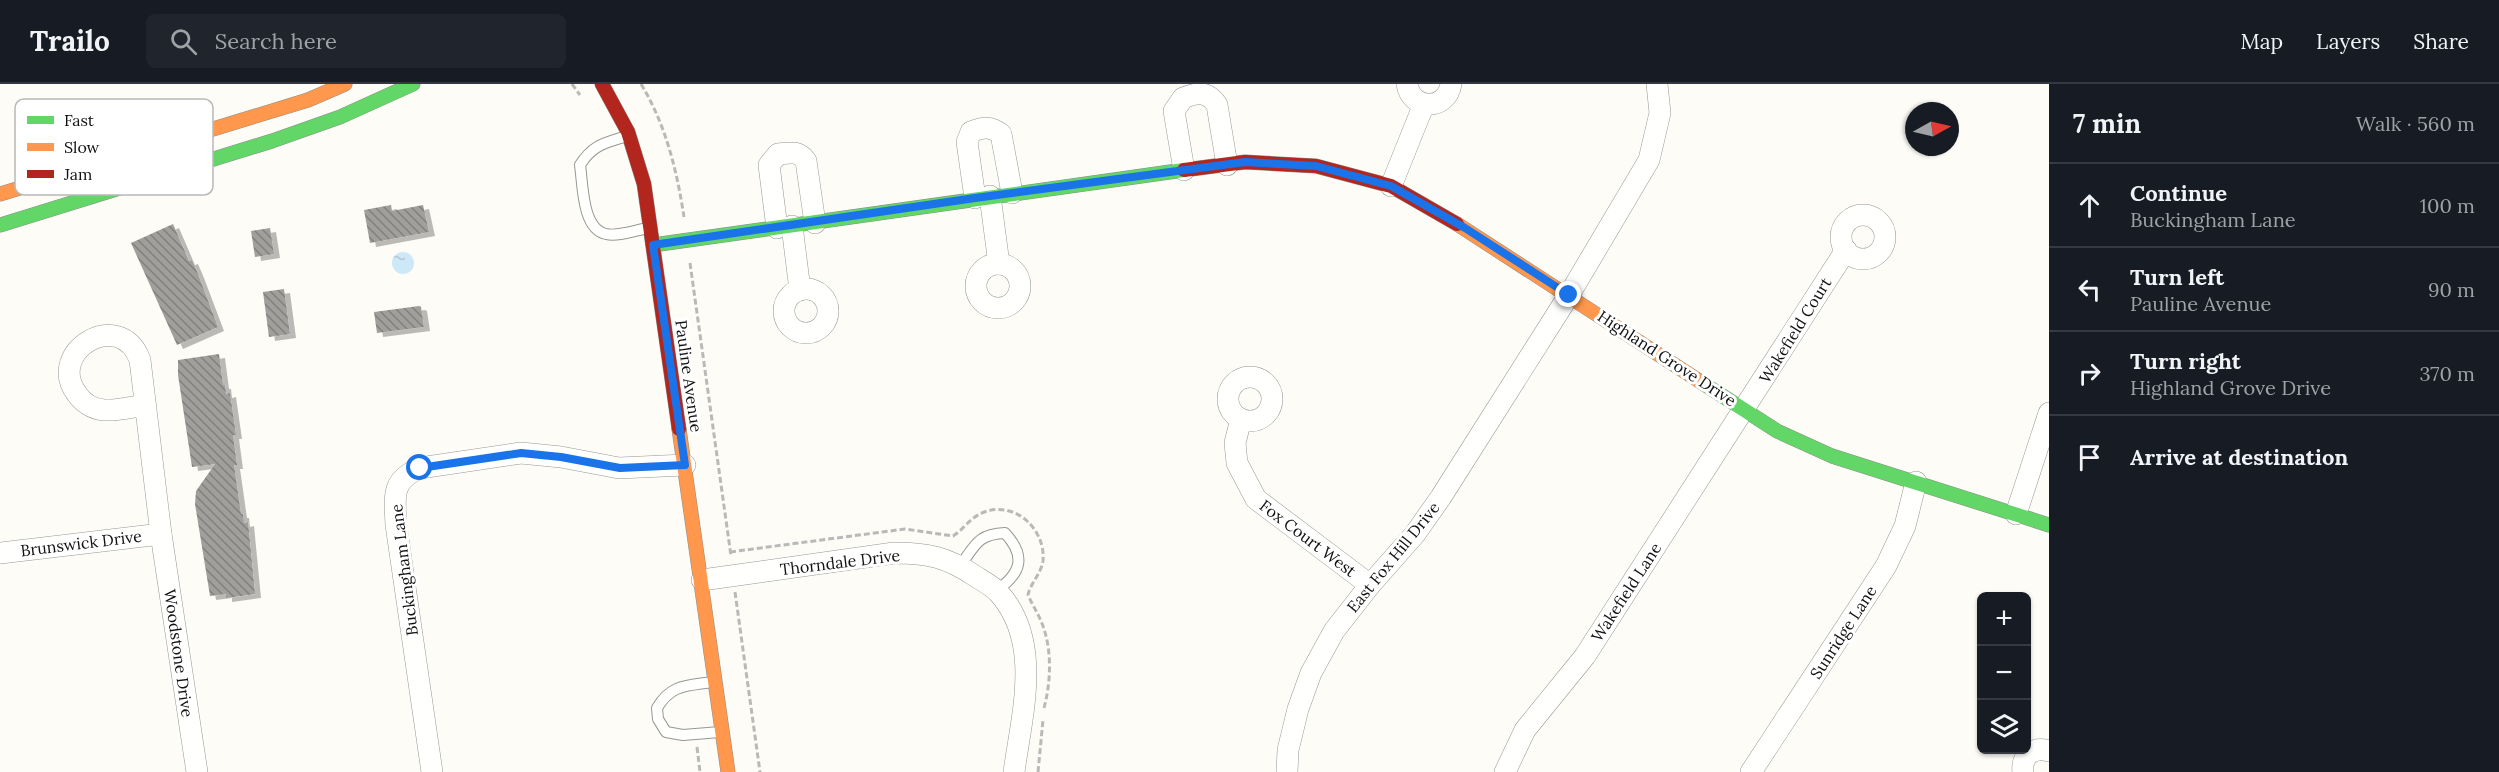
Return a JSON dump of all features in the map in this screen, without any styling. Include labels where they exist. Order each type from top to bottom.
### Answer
[{"type":"street","points":[[213,129],[297,103],[345,84]]},
{"type":"street","points":[[213,159],[340,117],[413,84]]},
{"type":"street","name":"Pauline Avenue","points":[[602,84],[626,124],[644,184],[728,772]]},
{"type":"street","points":[[1407,84],[1412,96],[1430,105],[1442,101],[1447,96],[1451,84]]},
{"type":"street","name":"East Fox Hill Drive","points":[[1287,772],[1288,750],[1298,709],[1311,673],[1334,631],[1370,585],[1415,534],[1441,496],[1569,295],[1648,160],[1660,113],[1657,84]]},
{"type":"street","points":[[1184,170],[1174,111],[1183,98],[1203,93],[1212,97],[1217,105],[1227,165]]},
{"type":"street","points":[[1391,186],[1424,104]]},
{"type":"street","points":[[999,264],[967,142],[971,132],[984,128],[996,130],[1004,141],[1012,193]]},
{"type":"street","points":[[800,290],[769,165],[778,154],[794,152],[801,154],[806,161],[815,223]]},
{"type":"street","name":"Highland Grove Drive","points":[[653,245],[1245,162],[1316,166],[1391,186],[1465,228],[1777,431],[1832,456],[2049,525]]},
{"type":"street","points":[[0,194],[15,189]]},
{"type":"street","points":[[0,225],[97,195]]},
{"type":"street","name":"Wakefield Court","points":[[1745,409],[1846,250]]},
{"type":"street","name":"Woodstone Drive","points":[[145,405],[161,534],[196,772]]},
{"type":"street","name":"Wakefield Lane","points":[[1505,772],[1526,730],[1584,656],[1745,409]]},
{"type":"street","points":[[2016,514],[2049,413]]},
{"type":"street","name":"Fox Court West","points":[[1241,419],[1235,443],[1237,463],[1256,499],[1370,585]]},
{"type":"street","name":"Buckingham Lane","points":[[432,772],[396,525],[395,492],[405,474],[420,468],[521,453],[561,457],[620,468],[685,465]]},
{"type":"street","name":"Sunridge Lane","points":[[1751,772],[1886,566],[1905,526],[1916,482]]},
{"type":"street","name":"Brunswick Drive","points":[[0,553],[161,534]]},
{"type":"street","name":"Thorndale Drive","points":[[702,580],[738,588],[894,553],[921,553],[943,558],[960,566],[996,591],[1009,608],[1025,650],[1027,674],[1014,772]]},
{"type":"street","points":[[2023,772],[2022,764],[2028,754],[2039,749],[2049,752]]},
{"type":"lane","points":[[630,135],[598,145],[588,152],[580,165],[589,221],[597,231],[608,235],[650,228]]},
{"type":"lane","points":[[960,566],[979,540],[990,533],[1005,533],[1017,547],[1018,567],[1008,582],[996,591]]},
{"type":"lane","points":[[715,681],[677,687],[663,697],[657,708],[658,719],[666,732],[696,734],[722,732]]},
{"type":"path","points":[[641,84],[670,151],[678,183],[738,588],[760,772]]},
{"type":"path","points":[[696,734],[700,772]]},
{"type":"path","points":[[1038,772],[1039,755]]},
{"type":"water","points":[[403,252],[411,255],[414,263],[411,271],[403,274],[395,271],[392,263],[395,255]]},
{"type":"building","points":[[391,205],[392,211],[423,205],[429,232],[370,243],[364,210]]},
{"type":"building","points":[[173,224],[189,261],[192,260],[218,327],[177,345],[131,243]]},
{"type":"building","points":[[270,228],[274,254],[255,257],[251,231]]},
{"type":"building","points":[[284,289],[290,334],[269,337],[263,292]]},
{"type":"building","points":[[419,306],[424,327],[377,333],[374,312]]},
{"type":"building","points":[[219,354],[223,385],[225,385],[226,394],[230,393],[236,435],[233,435],[237,465],[234,465],[241,514],[243,514],[244,523],[248,522],[255,594],[226,598],[226,594],[210,596],[195,504],[196,491],[215,464],[192,467],[178,375],[178,360]]},
{"type":"traffic: fast","points":[[213,159],[340,117],[413,84]]},
{"type":"traffic: fast","points":[[653,245],[1184,170]]},
{"type":"traffic: fast","points":[[0,225],[97,195]]},
{"type":"traffic: fast","points":[[1704,384],[1777,431],[1832,456],[2049,525]]},
{"type":"traffic: slow","points":[[213,129],[308,100],[345,84]]},
{"type":"traffic: slow","points":[[0,194],[15,189]]},
{"type":"traffic: slow","points":[[1457,224],[1704,384]]},
{"type":"traffic: slow","points":[[679,429],[728,772]]},
{"type":"traffic: jam","points":[[602,84],[628,132],[644,184],[679,429]]},
{"type":"traffic: jam","points":[[1184,170],[1245,162],[1316,166],[1391,186],[1457,224]]},
{"type":"route","points":[[420,468],[521,453],[561,457],[620,468],[685,465],[653,245],[975,198],[1245,162],[1316,166],[1391,186],[1465,228],[1569,295]]}]
